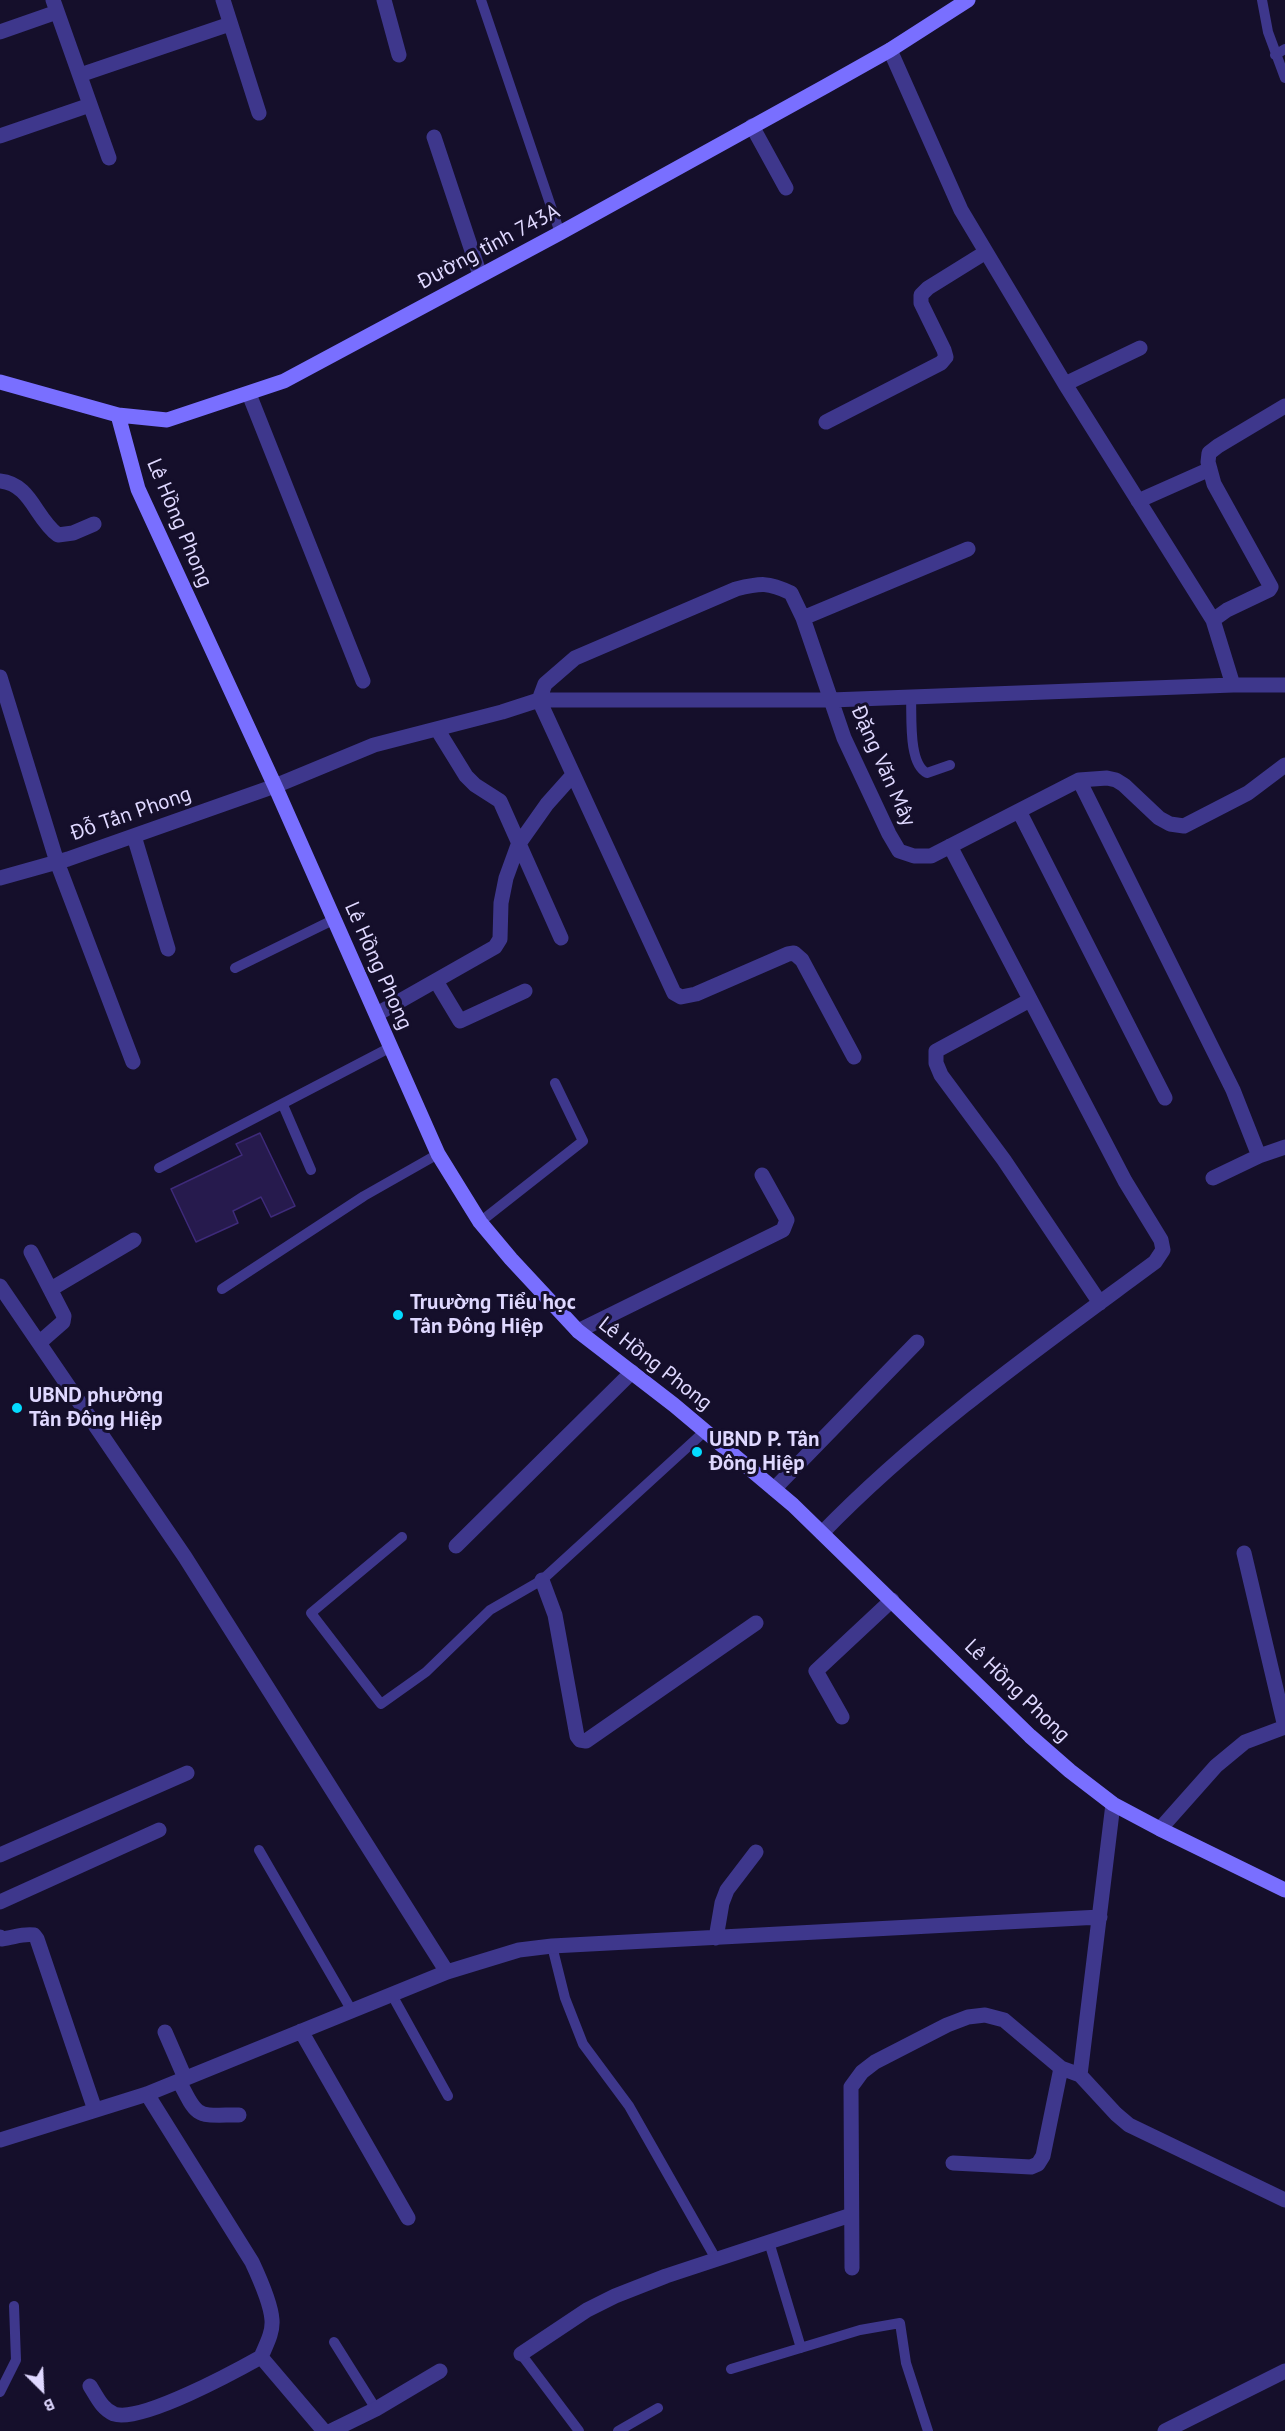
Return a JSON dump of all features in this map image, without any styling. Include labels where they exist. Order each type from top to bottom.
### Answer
[{"type":"main road","name":"Đường tỉnh 743A","points":[[0,382],[118,415],[167,420],[249,394],[311,368],[560,233],[890,50],[958,3]]},
{"type":"main road","name":"Lê Hồng Phong","points":[[118,415],[138,489],[275,786],[438,1154],[480,1222],[578,1331],[632,1372],[774,1489],[892,1600],[1030,1736],[1070,1771],[1113,1803],[1160,1829],[1285,1890]]},
{"type":"street","points":[[222,0],[259,113]]},
{"type":"street","points":[[389,1],[399,55]]},
{"type":"street","points":[[0,32],[55,6],[109,158]]},
{"type":"street","points":[[80,75],[230,24]]},
{"type":"street","points":[[890,50],[961,210],[1065,384],[1213,620],[1233,685]]},
{"type":"street","points":[[0,136],[90,105]]},
{"type":"street","points":[[752,126],[786,188]]},
{"type":"street","points":[[434,137],[480,275]]},
{"type":"street","points":[[826,422],[941,363],[946,357],[944,350],[921,303],[921,296],[928,288],[986,252]]},
{"type":"street","points":[[1065,384],[1140,348]]},
{"type":"street","points":[[249,394],[363,681]]},
{"type":"street","points":[[1213,620],[1271,587],[1214,483],[1209,453],[1285,406]]},
{"type":"street","points":[[1138,501],[1210,469]]},
{"type":"street","points":[[0,481],[13,482],[23,491],[48,527],[58,535],[73,533],[94,524]]},
{"type":"street","points":[[803,618],[968,549]]},
{"type":"street","name":"Đặng Văn Mây","points":[[539,700],[545,684],[556,672],[575,658],[736,590],[761,583],[775,585],[791,593],[803,618],[844,738],[899,851],[914,856],[931,856],[1079,780],[1107,778],[1116,780],[1124,784],[1159,818],[1170,824],[1184,826],[1248,793],[1285,766]]},
{"type":"street","points":[[0,677],[57,862],[133,1062]]},
{"type":"street","points":[[275,786],[374,745],[502,712],[539,700],[831,700],[1285,685]]},
{"type":"street","points":[[539,700],[572,776],[674,993],[681,998],[696,994],[794,953],[802,960],[854,1057]]},
{"type":"street","points":[[436,729],[466,776],[475,786],[500,801],[561,938]]},
{"type":"street","points":[[377,1014],[495,947],[500,939],[501,903],[506,878],[518,845],[536,818],[572,776]]},
{"type":"street","points":[[1079,780],[1233,1090],[1259,1156]]},
{"type":"street","name":"Đỗ Tấn Phong","points":[[0,878],[57,862],[275,786]]},
{"type":"street","points":[[1019,811],[1165,1098]]},
{"type":"street","points":[[134,836],[168,949]]},
{"type":"street","points":[[822,1533],[852,1503],[982,1391],[1155,1262],[1163,1250],[1161,1240],[1125,1181],[950,846]]},
{"type":"street","points":[[436,981],[459,1021],[525,991]]},
{"type":"street","points":[[1030,1000],[936,1051],[936,1063],[941,1075],[1004,1160],[1100,1303]]},
{"type":"street","points":[[1213,1178],[1259,1156],[1285,1147]]},
{"type":"street","points":[[578,1331],[783,1230],[787,1225],[787,1220],[762,1175]]},
{"type":"street","points":[[51,1289],[134,1240]]},
{"type":"street","points":[[31,1252],[64,1317],[63,1322],[39,1343]]},
{"type":"street","points":[[0,1286],[185,1557],[447,1972]]},
{"type":"street","points":[[774,1489],[917,1342]]},
{"type":"street","points":[[456,1546],[632,1372]]},
{"type":"street","points":[[1160,1829],[1216,1766],[1245,1742],[1285,1727],[1244,1553]]},
{"type":"street","points":[[542,1580],[555,1615],[577,1736],[580,1740],[586,1741],[756,1623]]},
{"type":"street","points":[[843,1717],[816,1671],[892,1600]]},
{"type":"street","points":[[0,1854],[187,1773]]},
{"type":"street","points":[[1080,2075],[1113,1803]]},
{"type":"street","points":[[0,1902],[159,1830]]},
{"type":"street","points":[[717,1938],[722,1903],[727,1890],[756,1852]]},
{"type":"street","points":[[0,2140],[147,2094],[447,1972],[519,1950],[552,1946],[1100,1917]]},
{"type":"street","points":[[0,1937],[2,1939],[13,1938],[25,1934],[34,1935],[37,1939],[95,2110]]},
{"type":"street","points":[[852,2268],[851,2087],[862,2072],[875,2062],[947,2025],[968,2017],[985,2015],[1004,2020],[1061,2068],[1080,2075],[1120,2118],[1130,2125],[1285,2200]]},
{"type":"street","points":[[301,2031],[408,2218]]},
{"type":"street","points":[[165,2032],[195,2111],[204,2115],[238,2115]]},
{"type":"street","points":[[953,2163],[1031,2167],[1038,2164],[1043,2156],[1061,2068]]},
{"type":"street","points":[[90,2386],[103,2407],[116,2415],[134,2413],[161,2405],[221,2380],[261,2357],[270,2337],[272,2320],[252,2262],[147,2094]]},
{"type":"street","points":[[521,2354],[587,2310],[615,2296],[666,2276],[851,2215]]},
{"type":"street","points":[[261,2357],[324,2431]]},
{"type":"street","points":[[331,2431],[376,2409],[440,2371]]},
{"type":"street","points":[[1165,2431],[1285,2371]]},
{"type":"lane","points":[[481,0],[560,233]]},
{"type":"lane","points":[[1263,0],[1268,32],[1285,78]]},
{"type":"lane","points":[[1275,55],[1285,49]]},
{"type":"lane","points":[[912,698],[913,746],[918,765],[927,773],[950,765]]},
{"type":"lane","points":[[235,968],[335,919]]},
{"type":"lane","points":[[159,1168],[391,1047]]},
{"type":"lane","points":[[480,1222],[583,1142],[555,1083]]},
{"type":"lane","points":[[283,1105],[311,1170]]},
{"type":"lane","points":[[222,1289],[364,1196],[438,1154]]},
{"type":"lane","points":[[402,1537],[312,1612],[381,1704],[426,1672],[490,1610],[542,1580],[705,1431]]},
{"type":"lane","points":[[259,1850],[352,2011]]},
{"type":"lane","points":[[552,1946],[565,1998],[583,2044],[629,2106],[716,2259]]},
{"type":"lane","points":[[392,1995],[448,2096]]},
{"type":"lane","points":[[769,2242],[801,2349]]},
{"type":"lane","points":[[0,2392],[16,2360],[14,2306]]},
{"type":"lane","points":[[731,2369],[860,2330],[900,2323],[906,2363],[928,2431]]},
{"type":"lane","points":[[334,2342],[376,2409]]},
{"type":"lane","points":[[521,2354],[579,2431]]},
{"type":"lane","points":[[618,2431],[658,2408]]},
{"type":"building","points":[[260,1133],[295,1206],[271,1217],[261,1197],[233,1211],[238,1223],[196,1242],[171,1189],[242,1155],[236,1144]]},
{"type":"place","name":"Truường Tiểu học Tân Đông Hiệp","points":[[398,1315]]},
{"type":"place","name":"UBND phường Tân Đông Hiệp","points":[[17,1408]]},
{"type":"place","name":"UBND P. Tân Đông Hiệp","points":[[697,1452]]}]
